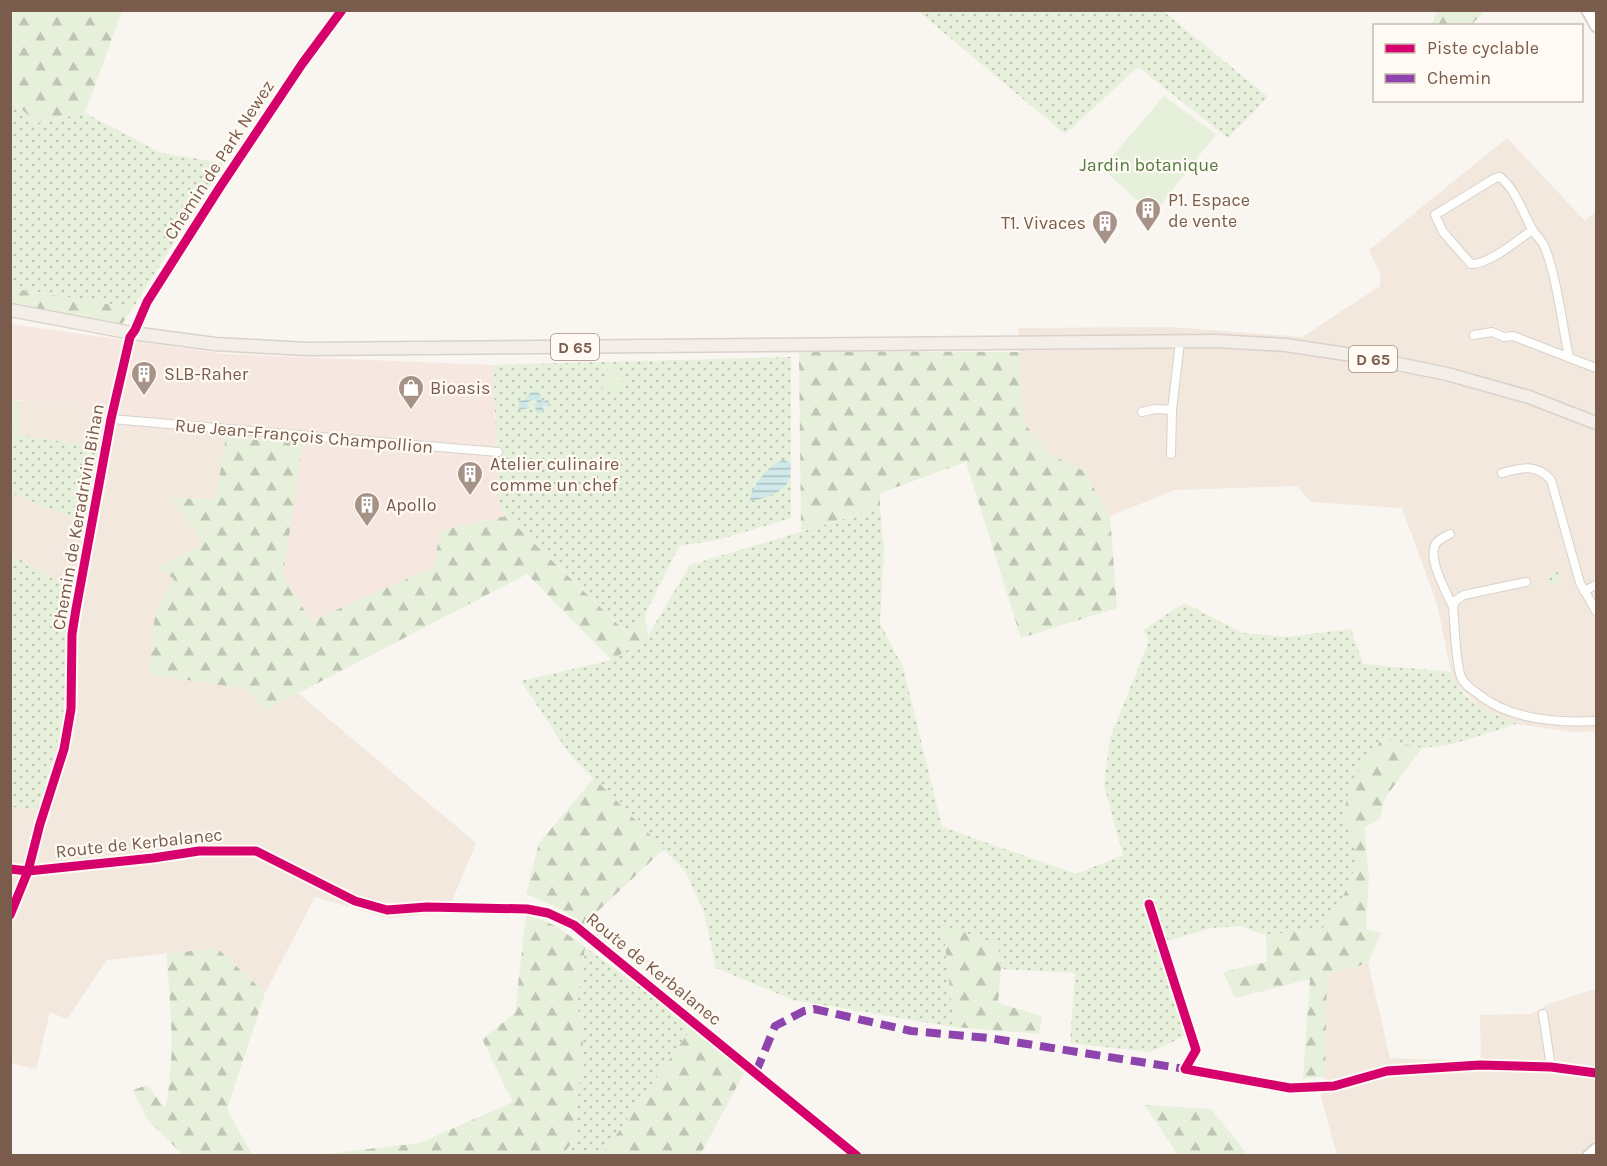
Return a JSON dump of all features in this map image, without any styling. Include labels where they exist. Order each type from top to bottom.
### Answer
[{"type":"main road","points":[[1587,10],[1596,26]]},
{"type":"main road","name":"D 65","points":[[10,310],[132,333],[215,344],[307,349],[1142,342],[1286,345],[1359,356],[1447,374],[1529,397],[1596,423]]},
{"type":"main road","points":[[1588,1155],[1596,1149]]},
{"type":"street","name":"Chemin de Park Newez","points":[[132,333],[147,302],[220,188],[342,10]]},
{"type":"street","points":[[1532,230],[1475,265],[1471,264],[1443,232],[1435,215],[1494,178],[1500,177],[1505,181],[1521,206],[1532,230],[1544,244],[1550,260],[1569,357]]},
{"type":"street","points":[[1474,335],[1492,332],[1504,337],[1513,336],[1596,368]]},
{"type":"street","name":"Chemin de Keradrivin Bihan","points":[[10,915],[28,871],[68,730],[71,709],[72,634],[111,419],[132,333]]},
{"type":"street","points":[[1171,454],[1172,410],[1180,342]]},
{"type":"street","points":[[1142,412],[1155,409],[1172,410]]},
{"type":"street","name":"Rue Jean-François Champollion","points":[[111,419],[498,452]]},
{"type":"street","points":[[1502,473],[1530,467],[1540,471],[1551,480],[1584,591],[1596,611]]},
{"type":"street","points":[[1450,534],[1438,541],[1434,548],[1434,556],[1436,568],[1453,607],[1461,676],[1465,684],[1486,701],[1520,715],[1549,720],[1596,721]]},
{"type":"street","points":[[1453,607],[1456,600],[1464,595],[1526,582]]},
{"type":"street","points":[[1584,591],[1596,585]]},
{"type":"street","name":"Route de Kerbalanec","points":[[10,869],[28,871],[199,851],[256,851],[355,901],[387,910],[427,907],[527,909],[548,913],[574,925],[857,1155]]},
{"type":"street","points":[[1149,904],[1196,1050],[1185,1069],[1272,1085],[1303,1088],[1334,1086],[1372,1074],[1410,1069],[1480,1065],[1551,1066],[1596,1073]]},
{"type":"street","points":[[1543,1014],[1551,1066]]},
{"type":"shaded area","points":[[1507,138],[1585,221],[1596,211],[1596,731],[1572,732],[1517,724],[1484,710],[1453,682],[1437,604],[1402,508],[1311,502],[1297,486],[1175,490],[1110,516],[1084,471],[1050,454],[1023,422],[1018,328],[1171,327],[1302,337],[1380,286],[1380,273],[1369,250]]},
{"type":"shaded area","points":[[10,324],[225,354],[493,365],[499,503],[506,516],[440,531],[434,567],[311,621],[283,576],[302,442],[119,429],[121,411],[40,399],[11,401]]},
{"type":"shaded area","points":[[40,399],[122,411],[119,429],[226,436],[216,499],[171,498],[204,543],[158,567],[174,579],[155,613],[149,674],[245,689],[266,710],[298,693],[476,843],[452,901],[453,912],[388,918],[315,897],[265,993],[217,948],[107,960],[67,1019],[50,1012],[36,1069],[11,1063],[11,807],[41,810],[70,589],[11,553],[11,493],[86,522],[97,448],[18,434],[19,401]]},
{"type":"shaded area","points":[[1368,963],[1390,1058],[1481,1061],[1480,1015],[1532,1014],[1551,1003],[1596,989],[1596,1155],[1337,1155],[1321,1097],[1325,1077],[1327,975]]},
{"type":"green space","points":[[11,10],[122,11],[85,113],[37,123],[11,100]]},
{"type":"green space","points":[[1438,10],[1485,11],[1472,24],[1431,24]]},
{"type":"green space","points":[[918,11],[1163,11],[1268,97],[1228,138],[1138,67],[1065,134]]},
{"type":"green space","name":"Jardin botanique","points":[[1164,96],[1216,134],[1153,215],[1102,168]]},
{"type":"green space","points":[[10,100],[37,123],[85,113],[161,153],[224,163],[133,308],[11,288]]},
{"type":"green space","points":[[10,288],[133,308],[122,324],[11,304]]},
{"type":"green space","points":[[799,351],[1019,352],[1023,422],[1050,454],[1084,471],[1110,516],[1117,608],[1021,638],[966,462],[880,493],[880,508],[801,531]]},
{"type":"green space","points":[[791,357],[791,518],[721,539],[679,546],[645,614],[630,635],[506,516],[499,503],[493,365]]},
{"type":"green space","points":[[612,366],[626,373],[615,394],[602,387],[609,367]]},
{"type":"green space","points":[[11,401],[19,401],[18,434],[11,443]]},
{"type":"green space","points":[[18,434],[98,448],[86,523],[11,493],[10,443]]},
{"type":"green space","points":[[226,436],[303,442],[283,576],[311,621],[434,567],[440,531],[506,516],[629,635],[645,614],[648,636],[612,660],[527,574],[266,710],[245,689],[149,674],[155,613],[174,579],[157,568],[204,543],[170,498],[216,499]]},
{"type":"green space","points":[[880,508],[884,549],[880,623],[903,667],[942,827],[1076,874],[1123,855],[1104,785],[1110,738],[1149,641],[1143,630],[1184,603],[1243,633],[1288,637],[1351,629],[1363,664],[1451,672],[1454,682],[1468,698],[1517,724],[1449,745],[1422,748],[1381,739],[1343,816],[1355,848],[1355,862],[1347,888],[1323,929],[1266,935],[1240,926],[1211,928],[1164,942],[1191,1033],[1150,1052],[1070,1043],[1075,973],[1001,969],[997,944],[943,926],[954,1027],[793,1000],[716,968],[704,912],[685,871],[570,755],[521,681],[612,660],[648,636],[690,565]]},
{"type":"green space","points":[[10,553],[70,589],[63,714],[41,810],[11,807]]},
{"type":"green space","points":[[1558,572],[1561,582],[1549,585],[1546,575]]},
{"type":"green space","points":[[1382,739],[1422,748],[1385,798],[1380,818],[1364,828],[1369,876],[1366,929],[1381,933],[1368,963],[1327,975],[1325,1077],[1303,1078],[1310,979],[1235,998],[1223,972],[1267,962],[1266,935],[1323,928],[1347,887],[1355,862],[1355,848],[1343,816],[1351,781]]},
{"type":"green space","points":[[594,778],[664,849],[584,924],[560,909],[526,894],[539,843]]},
{"type":"green space","points":[[526,914],[556,926],[585,947],[577,1003],[583,1042],[574,1140],[562,1155],[318,1155],[420,1143],[513,1102],[482,1039],[515,1013]]},
{"type":"green space","points":[[943,925],[998,944],[1001,969],[998,1003],[1042,1016],[1039,1034],[954,1027]]},
{"type":"green space","points":[[585,947],[693,1026],[607,1148],[599,1155],[562,1156],[574,1139],[583,1042],[577,1003]]},
{"type":"green space","points":[[217,948],[265,993],[227,1109],[252,1155],[183,1155],[148,1120],[133,1090],[147,1085],[165,1108],[171,1051],[171,1012],[166,954]]},
{"type":"green space","points":[[693,1026],[744,1073],[700,1155],[599,1156],[607,1148]]},
{"type":"green space","points":[[1145,1105],[1211,1109],[1248,1155],[1178,1155]]},
{"type":"water","points":[[536,391],[541,395],[542,402],[549,401],[549,407],[543,405],[543,412],[537,414],[534,404],[538,401],[532,399],[527,403],[529,408],[519,410],[519,401],[525,400],[531,392]]},
{"type":"water","points":[[784,460],[790,463],[791,469],[787,484],[775,494],[750,500],[762,476]]},
{"type":"marked path","points":[[756,1072],[775,1026],[804,1011],[814,1009],[911,1031],[989,1038],[1185,1069]]},
{"type":"cycle path","points":[[10,915],[28,871],[64,749],[71,709],[72,634],[76,609],[111,419],[130,337],[147,302],[220,187],[302,64],[342,10]]},
{"type":"cycle path","points":[[10,869],[28,871],[199,851],[256,851],[355,901],[387,910],[427,907],[527,909],[548,913],[574,925],[857,1156]]},
{"type":"cycle path","points":[[1149,904],[1196,1050],[1185,1069],[1290,1088],[1334,1086],[1387,1071],[1480,1065],[1551,1067],[1596,1073]]},
{"type":"place","name":"P1. Espace de vente","points":[[1148,233]]},
{"type":"place","name":"T1. Vivaces","points":[[1105,246]]},
{"type":"place","name":"SLB-Raher","points":[[144,397]]},
{"type":"place","name":"Bioasis","points":[[411,411]]},
{"type":"place","name":"Atelier culinaire comme un chef","points":[[470,497]]},
{"type":"place","name":"Apollo","points":[[367,528]]}]
